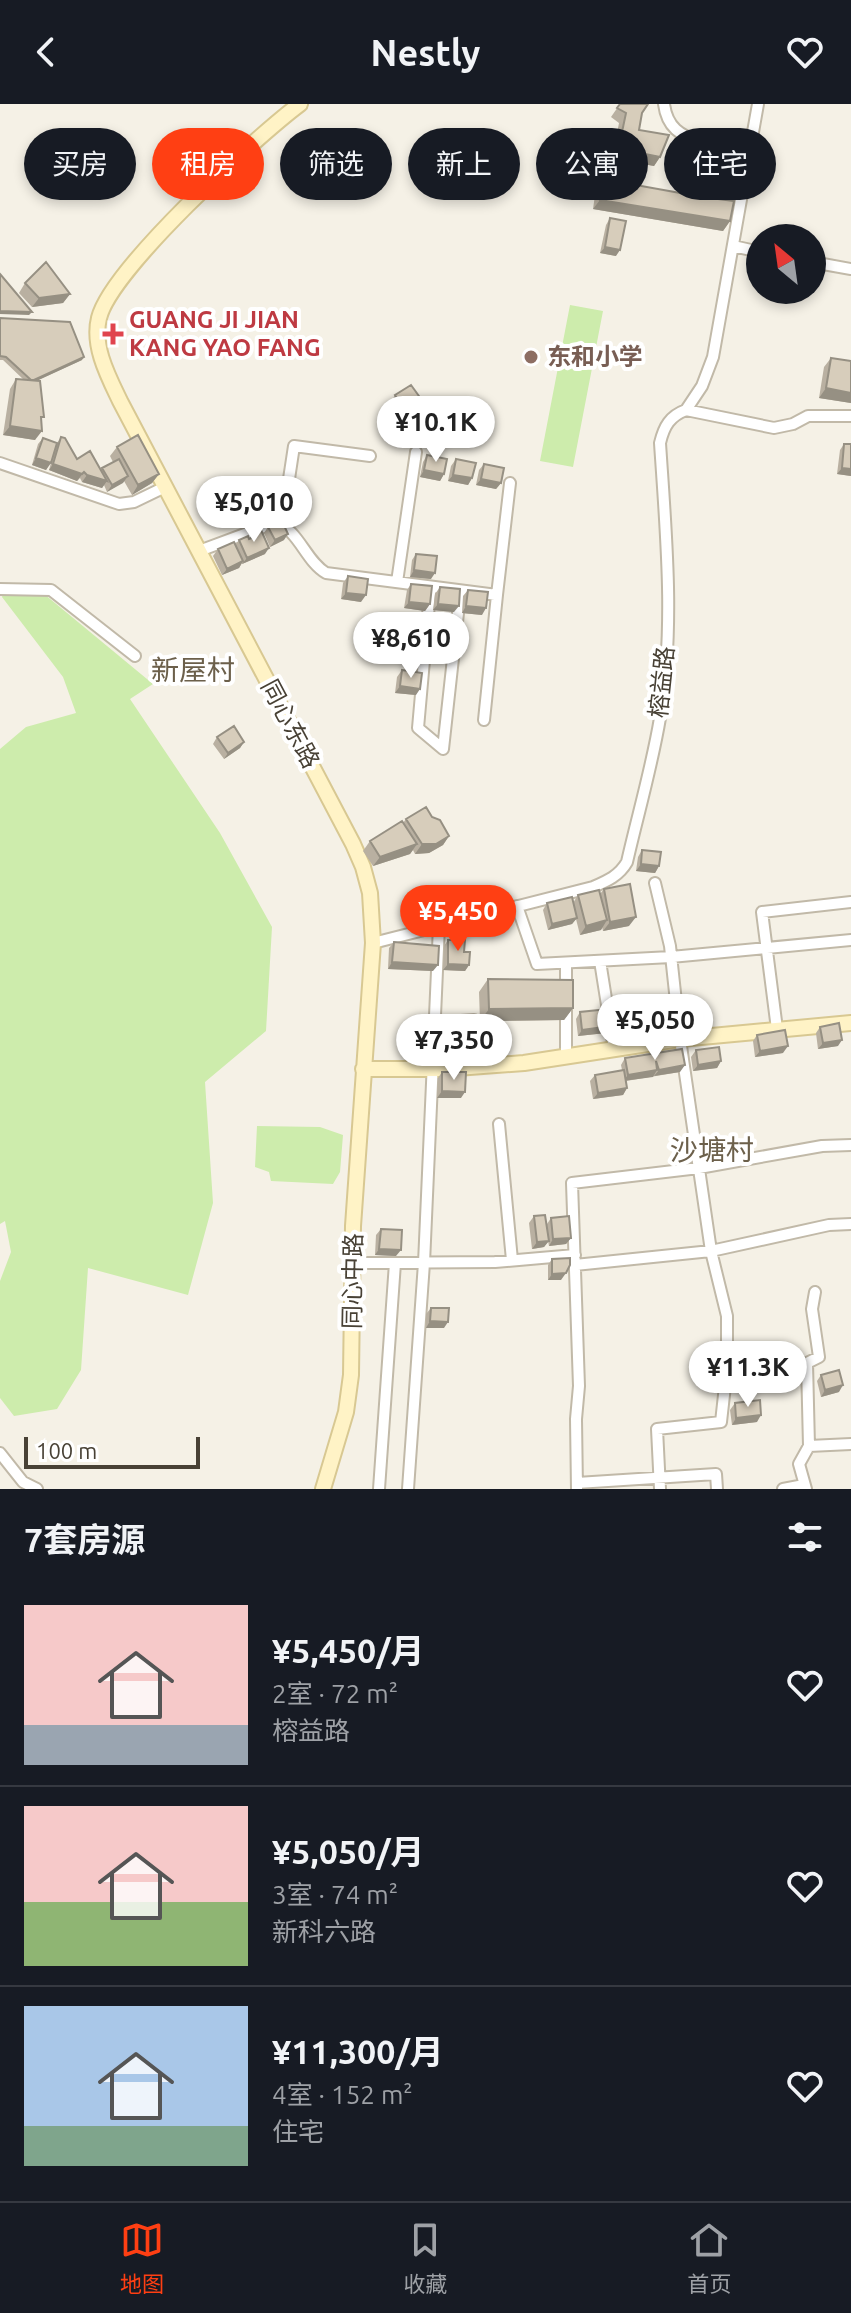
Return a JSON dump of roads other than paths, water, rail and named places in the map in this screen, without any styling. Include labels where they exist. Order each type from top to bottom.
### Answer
[{"type":"street","name":"同心东路","points":[[300,104],[251,145],[153,242],[110,295],[99,317],[98,340],[110,381],[363,867],[370,893],[373,943],[363,1069]]},
{"type":"street","points":[[664,104],[669,122],[675,128]]},
{"type":"street","name":"榕益路","points":[[754,128],[758,104]]},
{"type":"street","name":"榕益路","points":[[373,943],[593,887],[610,880],[627,862],[660,718],[667,650],[669,581],[660,443],[668,422],[686,410],[702,386],[713,357],[741,200]]},
{"type":"street","points":[[733,246],[746,249]]},
{"type":"street","points":[[826,265],[851,269]]},
{"type":"street","points":[[686,410],[774,428],[793,424],[808,416],[851,416]]},
{"type":"street","points":[[282,525],[294,446],[370,456]]},
{"type":"street","points":[[397,582],[416,452]]},
{"type":"street","points":[[0,463],[119,504],[134,502],[165,487]]},
{"type":"street","points":[[484,720],[510,483]]},
{"type":"street","points":[[199,551],[267,524],[282,525],[312,562],[326,573],[497,595]]},
{"type":"street","points":[[431,587],[418,728],[443,749],[460,590]]},
{"type":"street","points":[[0,589],[51,590],[135,656]]},
{"type":"street","points":[[655,883],[671,957],[711,1251],[727,1316],[727,1368],[721,1422],[657,1429],[660,1483]]},
{"type":"street","points":[[777,1029],[762,912],[851,902]]},
{"type":"street","points":[[517,906],[537,964],[671,957],[851,940]]},
{"type":"street","points":[[408,1489],[424,1263],[439,926]]},
{"type":"street","points":[[600,961],[614,1049]]},
{"type":"street","points":[[566,963],[566,1058]]},
{"type":"street","points":[[435,1023],[474,1020],[475,1066]]},
{"type":"street","points":[[363,1069],[433,1069],[566,1058],[680,1039],[851,1023]]},
{"type":"street","name":"同心中路","points":[[323,1489],[346,1412],[351,1375],[363,1069]]},
{"type":"street","points":[[499,1124],[512,1260]]},
{"type":"street","points":[[717,1489],[716,1474],[660,1483],[577,1486],[579,1386],[572,1183],[699,1168],[822,1146],[851,1145]]},
{"type":"street","points":[[353,1263],[575,1260],[711,1251],[829,1225],[851,1224]]},
{"type":"street","points":[[379,1489],[395,1263]]},
{"type":"street","points":[[727,1368],[807,1363],[819,1357],[812,1309],[815,1292]]},
{"type":"street","points":[[783,1489],[805,1487],[799,1464],[809,1446],[807,1363]]},
{"type":"street","points":[[809,1446],[851,1444]]},
{"type":"street","points":[[0,1453],[23,1482],[37,1489]]},
{"type":"place","name":"GUANG JI JIAN KANG YAO FANG","points":[[113,334]]},
{"type":"place","name":"东和小学","points":[[531,357]]},
{"type":"district","name":"新屋村","points":[[193,670]]},
{"type":"district","name":"沙塘村","points":[[712,1150]]}]
